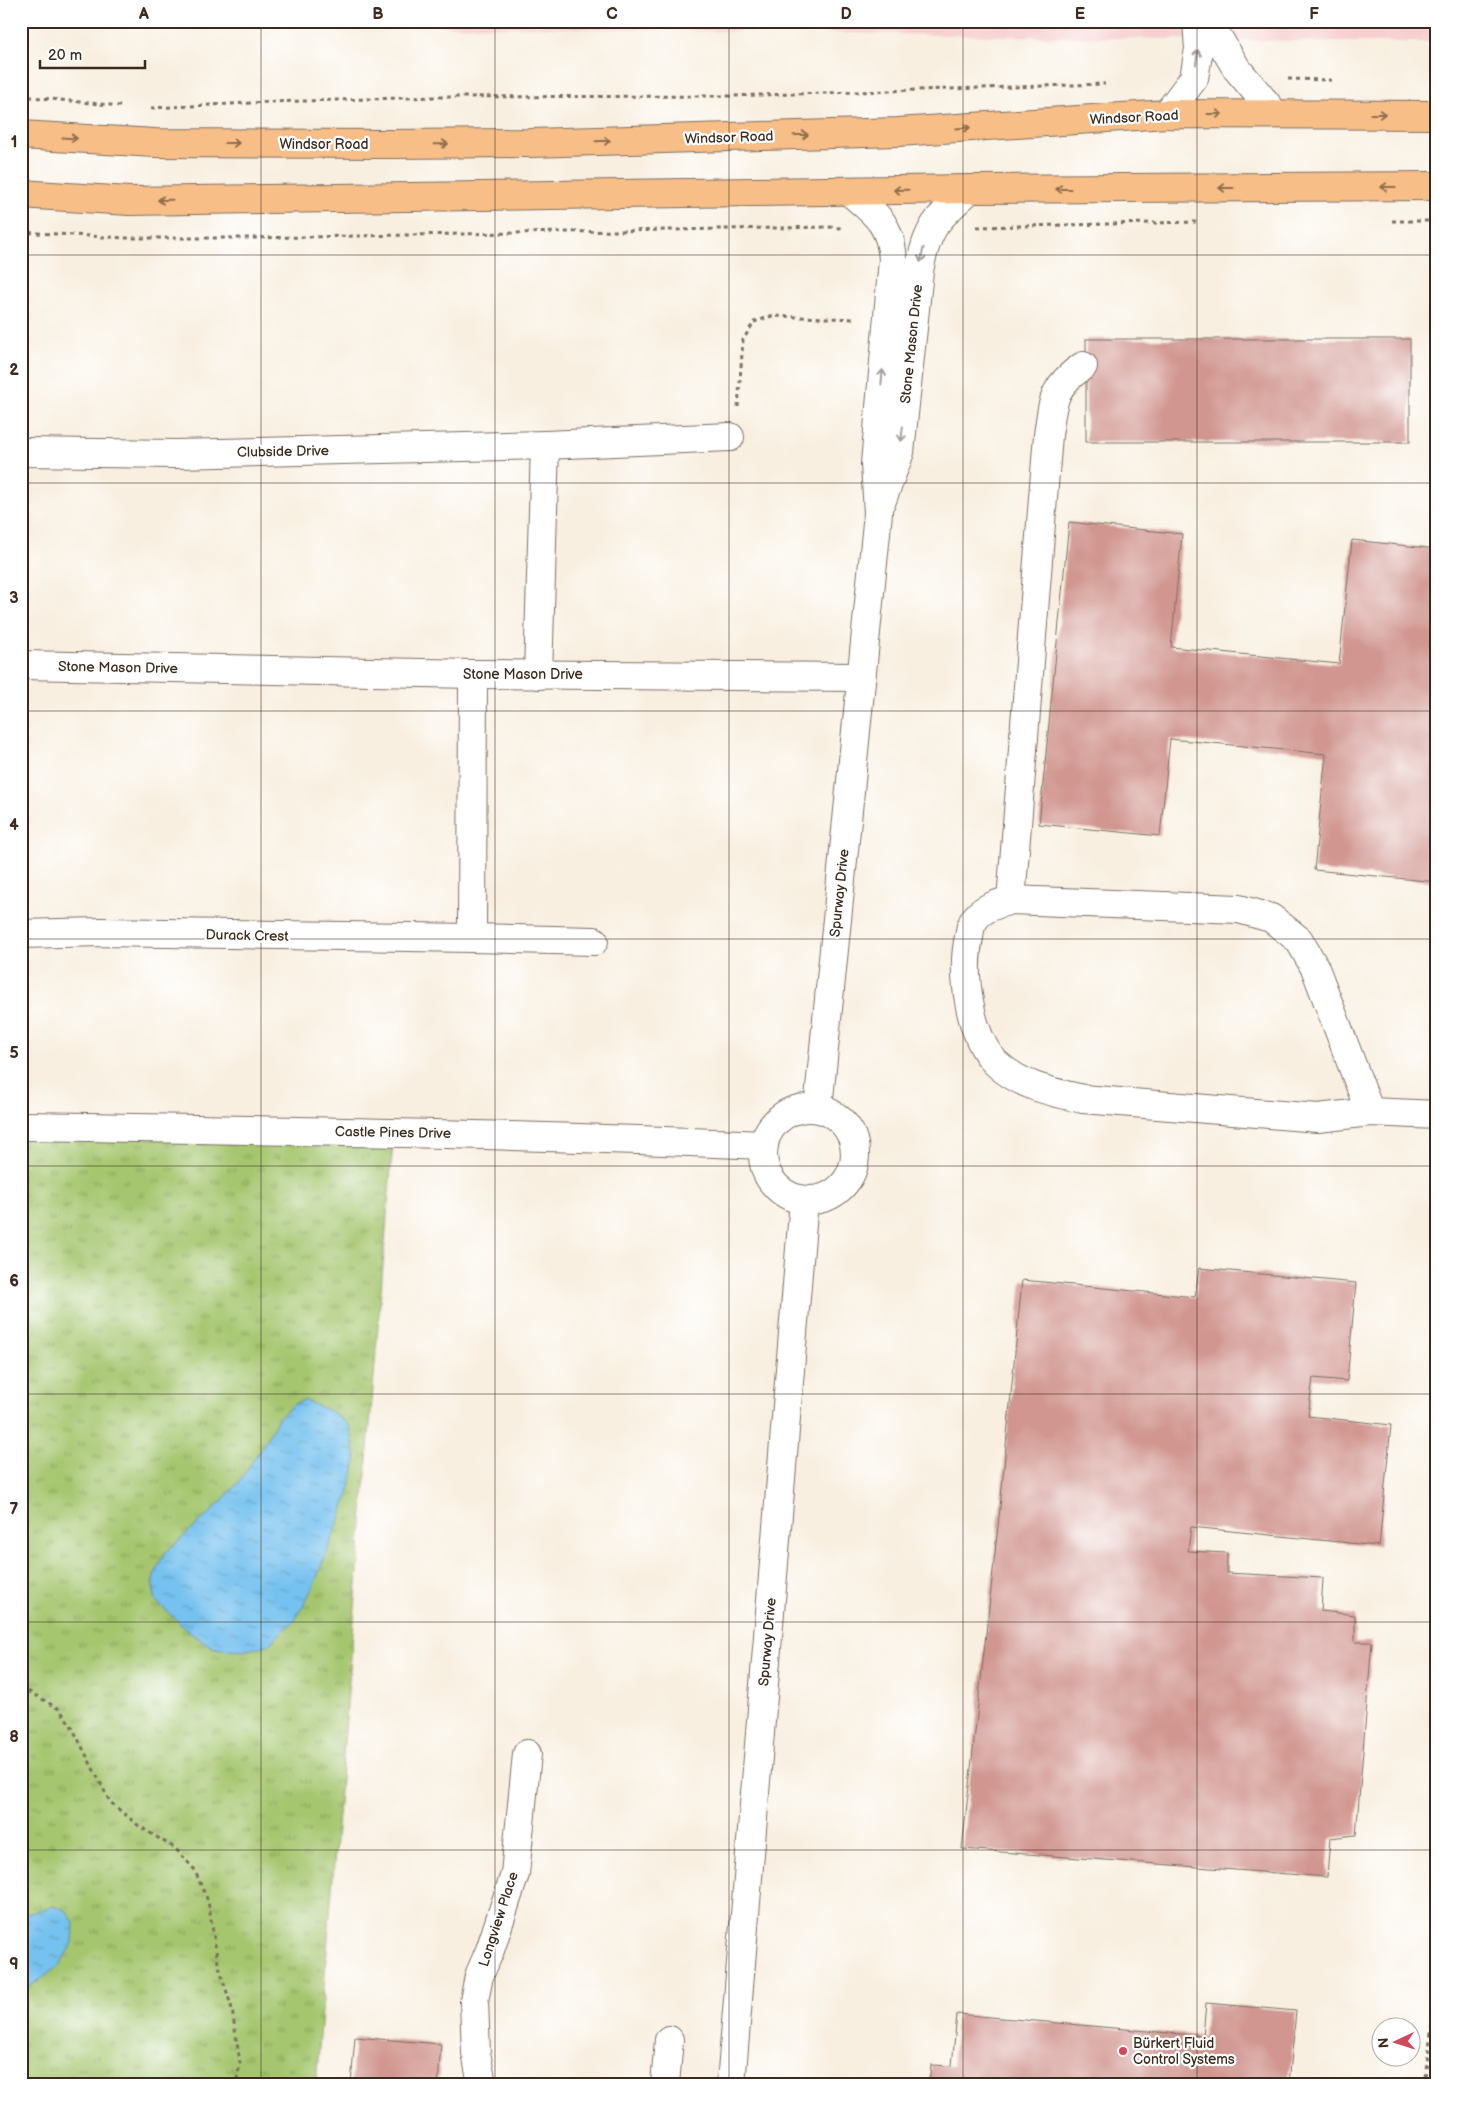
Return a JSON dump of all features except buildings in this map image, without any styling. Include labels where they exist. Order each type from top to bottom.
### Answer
[{"type":"main road","name":"Windsor Road","points":[[21,135],[155,143],[531,143],[898,132],[1167,114],[1437,115]]},
{"type":"main road","points":[[21,194],[129,201],[849,191],[1437,186]]},
{"type":"street","points":[[1167,114],[1194,78],[1199,49],[1197,21]]},
{"type":"street","points":[[1208,21],[1237,69],[1275,114]]},
{"type":"street","name":"Stone Mason Drive","points":[[878,513],[900,452],[919,271],[925,242],[934,224],[970,190]]},
{"type":"street","name":"Stone Mason Drive","points":[[21,666],[472,674],[860,677],[878,513],[875,464],[893,259],[892,242],[884,224],[849,191]]},
{"type":"street","points":[[1011,900],[1048,436],[1054,396],[1066,377],[1083,366]]},
{"type":"street","name":"Clubside Drive","points":[[21,452],[176,454],[546,445],[730,437]]},
{"type":"street","points":[[538,674],[546,445]]},
{"type":"street","points":[[472,674],[472,938]]},
{"type":"street","name":"Spurway Drive","points":[[818,1108],[860,677]]},
{"type":"street","points":[[1370,1112],[1315,968],[1299,940],[1271,918],[1239,909],[1011,900],[987,908],[973,921],[966,952],[968,1002],[981,1039],[996,1062],[1022,1082],[1048,1091],[1093,1100],[1318,1118],[1370,1112],[1437,1115]]},
{"type":"street","name":"Durack Crest","points":[[21,934],[101,932],[594,941]]},
{"type":"street","points":[[818,1108],[833,1114],[844,1124],[852,1138],[855,1153],[853,1168],[846,1182],[834,1192],[820,1199],[804,1200],[790,1195],[777,1187],[768,1175],[764,1160],[764,1145],[769,1132],[778,1121],[795,1109],[818,1108]]},
{"type":"street","name":"Castle Pines Drive","points":[[21,1126],[394,1131],[571,1136],[764,1145]]},
{"type":"street","name":"Spurway Drive","points":[[731,2084],[804,1200]]},
{"type":"street","name":"Longview Place","points":[[482,2084],[476,2053],[474,2001],[479,1976],[490,1950],[515,1874],[526,1754]]},
{"type":"street","points":[[665,2084],[669,2040]]},
{"type":"path","points":[[144,109],[270,102],[436,97],[731,96],[1112,83]]},
{"type":"path","points":[[21,96],[125,107]]},
{"type":"path","points":[[1389,221],[1437,221]]},
{"type":"path","points":[[970,227],[1197,222]]},
{"type":"path","points":[[21,232],[124,238],[252,238],[828,227],[850,229],[865,240],[892,242]]},
{"type":"path","points":[[730,437],[737,430],[743,340],[754,322],[772,316],[887,320]]},
{"type":"path","points":[[21,1687],[59,1709],[71,1725],[110,1802],[139,1826],[176,1850],[194,1869],[208,1901],[218,1963],[232,2009],[240,2063],[236,2084]]},
{"type":"path","points":[[1424,2084],[1437,1988]]},
{"type":"shaded area","points":[[169,21],[1437,21],[1437,42],[1340,42]]},
{"type":"green space","points":[[21,1126],[394,1131],[316,2084],[21,2084]]},
{"type":"water","points":[[304,1400],[332,1412],[350,1426],[356,1460],[348,1497],[314,1585],[296,1619],[268,1645],[243,1651],[214,1648],[189,1632],[156,1601],[153,1587],[154,1576],[164,1554],[211,1512],[240,1481],[278,1418],[294,1404]]},
{"type":"water","points":[[53,1906],[66,1910],[74,1923],[73,1943],[58,1967],[21,1992],[21,1916]]},
{"type":"place","name":"Bürkert Fluid Control Systems","points":[[1123,2051]]}]
